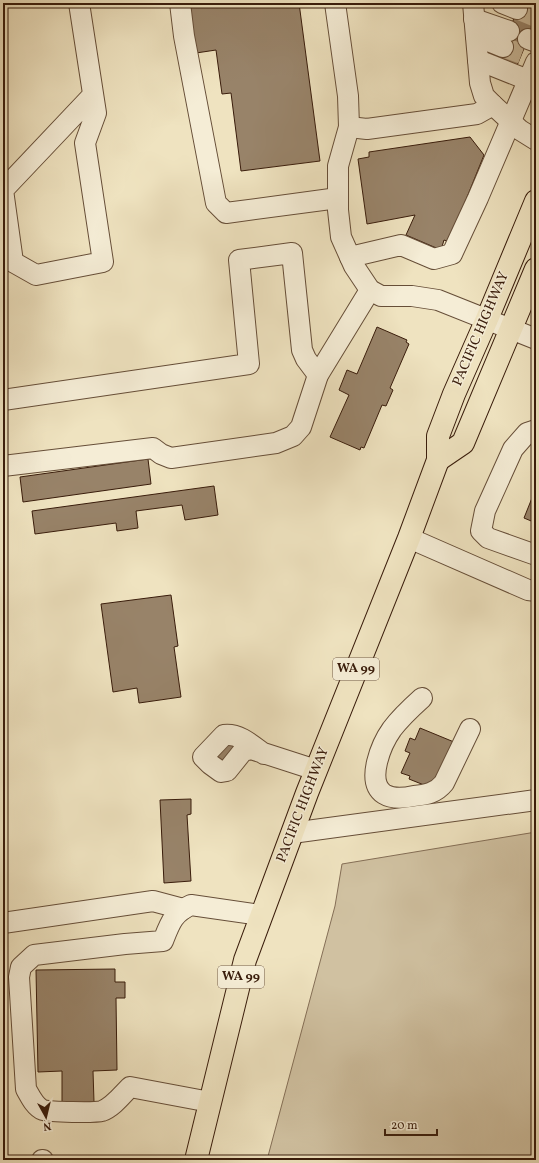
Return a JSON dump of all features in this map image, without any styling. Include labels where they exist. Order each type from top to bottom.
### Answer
[{"type":"highway","name":"PACIFIC HIGHWAY","points":[[196,1160],[245,960],[316,770],[409,538],[438,460],[438,436],[454,394],[536,201]]},
{"type":"highway","name":"PACIFIC HIGHWAY","points":[[438,460],[463,443],[536,269]]},
{"type":"street","points":[[79,3],[96,114],[85,143],[103,262],[36,275],[13,262],[3,190],[93,95]]},
{"type":"street","points":[[180,3],[184,36],[216,203],[226,213],[338,198]]},
{"type":"street","points":[[335,3],[348,96],[349,127],[338,166],[338,198],[341,237],[354,266],[370,290],[381,296],[412,296],[438,300],[536,338]]},
{"type":"street","points":[[474,19],[506,39]]},
{"type":"street","points":[[474,19],[480,83],[484,96],[520,130],[536,140]]},
{"type":"street","points":[[350,257],[401,245],[434,259],[452,254],[478,198],[528,80],[532,51]]},
{"type":"street","points":[[478,60],[528,80]]},
{"type":"street","points":[[349,127],[367,130],[477,114],[493,105]]},
{"type":"street","points":[[3,400],[249,364],[239,260],[292,253],[302,350],[306,359],[318,375]]},
{"type":"street","points":[[3,466],[152,448],[171,458],[276,443],[293,436],[301,428],[318,375],[370,290]]},
{"type":"street","points":[[533,435],[513,449],[485,511],[481,531],[488,538],[536,555]]},
{"type":"street","points":[[409,538],[528,590],[536,591]]},
{"type":"street","points":[[422,698],[392,730],[380,753],[375,770],[377,783],[383,793],[397,797],[408,797],[428,794],[440,788],[444,783],[470,730]]},
{"type":"street","points":[[264,754],[316,770]]},
{"type":"street","points":[[292,833],[536,800]]},
{"type":"street","points":[[3,923],[154,900],[183,909]]},
{"type":"street","points":[[210,1102],[130,1087],[112,1105],[101,1111],[54,1112],[42,1110],[32,1100],[26,1089],[19,977],[21,967],[34,956],[125,944],[164,941],[171,920],[183,909],[191,905],[261,915]]},
{"type":"shaded area","points":[[536,832],[536,1160],[267,1160],[335,906],[342,864]]},
{"type":"building","points":[[202,3],[299,3],[320,161],[241,171],[231,93],[222,94],[216,50],[196,53],[189,5]]},
{"type":"building","points":[[520,3],[536,3],[536,19],[514,73],[495,66]]},
{"type":"building","points":[[470,137],[484,155],[449,242],[444,240],[441,250],[406,235],[415,215],[367,224],[358,159],[369,157],[369,152]]},
{"type":"building","points":[[377,327],[407,340],[406,342],[409,344],[390,388],[393,390],[386,406],[382,405],[364,448],[361,447],[360,450],[330,437],[349,395],[339,390],[347,370],[357,374]]},
{"type":"building","points":[[148,459],[151,484],[23,502],[20,477]]},
{"type":"building","points":[[214,486],[218,515],[185,520],[182,505],[136,511],[138,528],[117,531],[116,523],[35,534],[32,511]]},
{"type":"building","points":[[536,488],[536,523],[524,518]]},
{"type":"building","points":[[171,595],[178,646],[174,647],[181,697],[139,703],[137,688],[113,692],[101,604]]},
{"type":"building","points":[[420,728],[454,742],[460,767],[429,787],[409,779],[410,776],[401,773],[410,753],[405,751],[410,738],[415,740]]},
{"type":"building","points":[[228,741],[238,750],[224,764],[215,756]]},
{"type":"building","points":[[191,799],[191,814],[187,815],[191,881],[164,883],[160,800]]},
{"type":"building","points":[[115,969],[115,982],[125,982],[125,998],[116,998],[117,1070],[93,1071],[94,1102],[62,1103],[62,1071],[38,1072],[36,970]]},
{"type":"tunnel","points":[[517,9],[536,17]]},
{"type":"tunnel","points":[[503,47],[522,54]]}]
